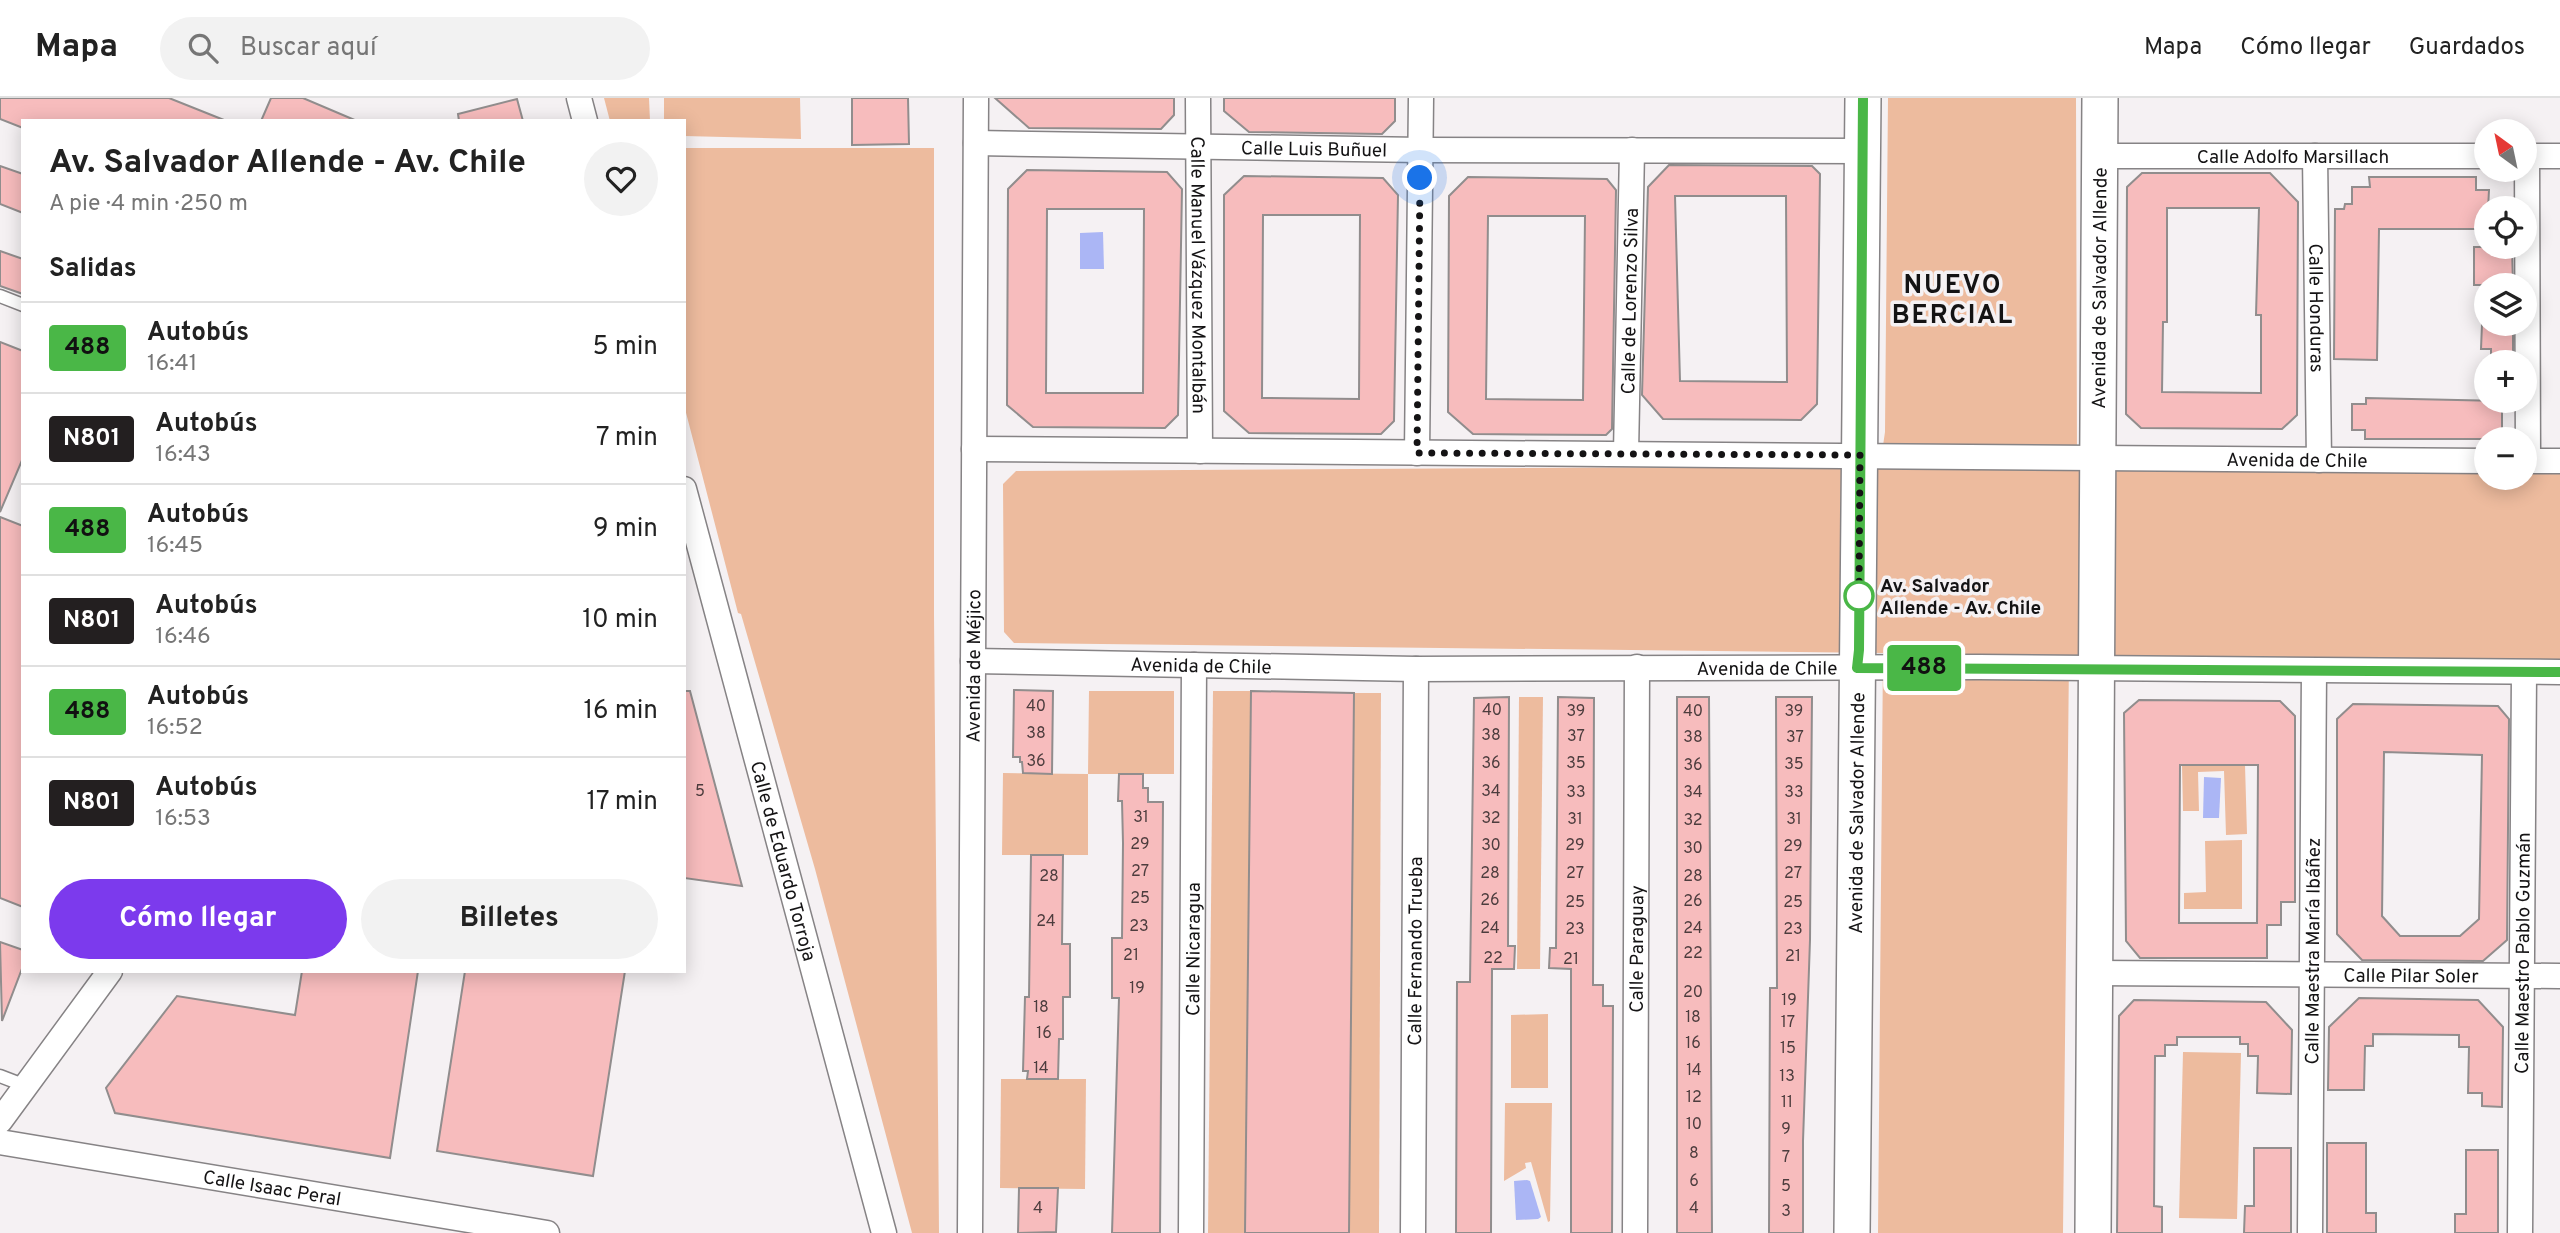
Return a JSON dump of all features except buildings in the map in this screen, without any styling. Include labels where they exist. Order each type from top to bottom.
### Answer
[{"type":"street","points":[[579,98],[584,119]]},
{"type":"street","name":"Avenida de Méjico","points":[[970,1233],[976,98]]},
{"type":"street","name":"Calle Manuel Vázquez Montalbán","points":[[1198,98],[1200,451]]},
{"type":"street","points":[[1417,453],[1421,98]]},
{"type":"street","name":"Avenida de Salvador Allende","points":[[1852,1233],[1863,98]]},
{"type":"street","name":"Avenida de Salvador Allende","points":[[2093,1233],[2100,98]]},
{"type":"street","name":"Calle Luis Buñuel","points":[[976,143],[1421,150],[1863,151]]},
{"type":"street","name":"Calle de Lorenzo Silva","points":[[1626,453],[1632,150]]},
{"type":"street","name":"Calle Adolfo Marsillach","points":[[2099,156],[2474,156]]},
{"type":"street","name":"Calle Honduras","points":[[2315,156],[2319,460]]},
{"type":"street","points":[[2538,156],[2560,156]]},
{"type":"street","points":[[2526,182],[2526,427]]},
{"type":"street","name":"Avenida de Chile","points":[[974,449],[2474,461]]},
{"type":"street","points":[[2537,461],[2560,461]]},
{"type":"street","name":"Calle de Eduardo Torroja","points":[[686,496],[884,1233]]},
{"type":"street","name":"Avenida de Chile","points":[[974,661],[1416,669],[1637,667],[2560,672]]},
{"type":"street","name":"Calle Nicaragua","points":[[1191,1233],[1194,665]]},
{"type":"street","name":"Calle Paraguay","points":[[1636,1233],[1637,667]]},
{"type":"street","name":"Calle Fernando Trueba","points":[[1413,1233],[1416,669]]},
{"type":"street","name":"Calle Maestra María Ibáñez","points":[[2310,1233],[2314,671]]},
{"type":"street","name":"Calle Maestro Pablo Guzmán","points":[[2520,1233],[2524,975],[2524,673]]},
{"type":"street","points":[[0,1121],[109,973]]},
{"type":"street","name":"Calle Pilar Soler","points":[[2094,973],[2560,976]]},
{"type":"street","name":"Calle Isaac Peral","points":[[0,1142],[547,1233]]},
{"type":"lane","points":[[0,296],[21,304]]},
{"type":"lane","points":[[0,1076],[26,1086]]},
{"type":"shaded area","points":[[604,98],[649,98],[650,119],[609,119]]},
{"type":"shaded area","points":[[664,98],[800,98],[801,139],[686,136],[686,119],[664,119]]},
{"type":"shaded area","points":[[1888,98],[2076,98],[2077,467],[2474,470],[2474,490],[2537,490],[2537,470],[2560,471],[2560,660],[2069,658],[2063,1233],[1878,1233],[1883,653],[1014,643],[1004,632],[1003,484],[1016,471],[1880,466],[1885,432]]},
{"type":"shaded area","points":[[686,148],[934,148],[934,615],[939,1233],[912,1233],[815,869],[741,614],[738,613],[686,413]]},
{"type":"shaded area","points":[[1089,691],[1174,691],[1174,774],[1088,774]]},
{"type":"shaded area","points":[[1213,691],[1251,691],[1245,1233],[1208,1233]]},
{"type":"shaded area","points":[[1354,693],[1381,693],[1379,1233],[1349,1233]]},
{"type":"shaded area","points":[[1519,697],[1543,697],[1540,969],[1517,969]]},
{"type":"shaded area","points":[[2245,765],[2247,834],[2226,835],[2224,771],[2198,772],[2199,811],[2183,811],[2182,766]]},
{"type":"shaded area","points":[[1003,773],[1088,774],[1088,855],[1002,855]]},
{"type":"shaded area","points":[[2242,840],[2242,909],[2184,909],[2184,893],[2206,892],[2205,841]]},
{"type":"shaded area","points":[[1548,1014],[1548,1088],[1511,1088],[1511,1015]]},
{"type":"shaded area","points":[[2183,1052],[2241,1053],[2237,1219],[2179,1218]]},
{"type":"shaded area","points":[[1001,1079],[1086,1079],[1085,1189],[1000,1188]]},
{"type":"shaded area","points":[[1505,1103],[1552,1103],[1548,1222],[1531,1162],[1525,1163],[1526,1168],[1504,1181]]},
{"type":"water","points":[[1103,232],[1104,269],[1080,269],[1080,233]]},
{"type":"water","points":[[2204,777],[2221,778],[2219,818],[2203,818]]},
{"type":"water","points":[[1514,1181],[1530,1181],[1541,1217],[1516,1220]]},
{"type":"bus line","name":"488","points":[[1863,98],[1857,668],[2560,672]]},
{"type":"place","name":"Av. Salvador Allende - Av. Chile","points":[[1859,596]]},
{"type":"district","name":"NUEVO BERCIAL","points":[[1953,299]]},
{"type":"route","points":[[1420,178],[1417,453],[1860,455],[1859,596]]}]
